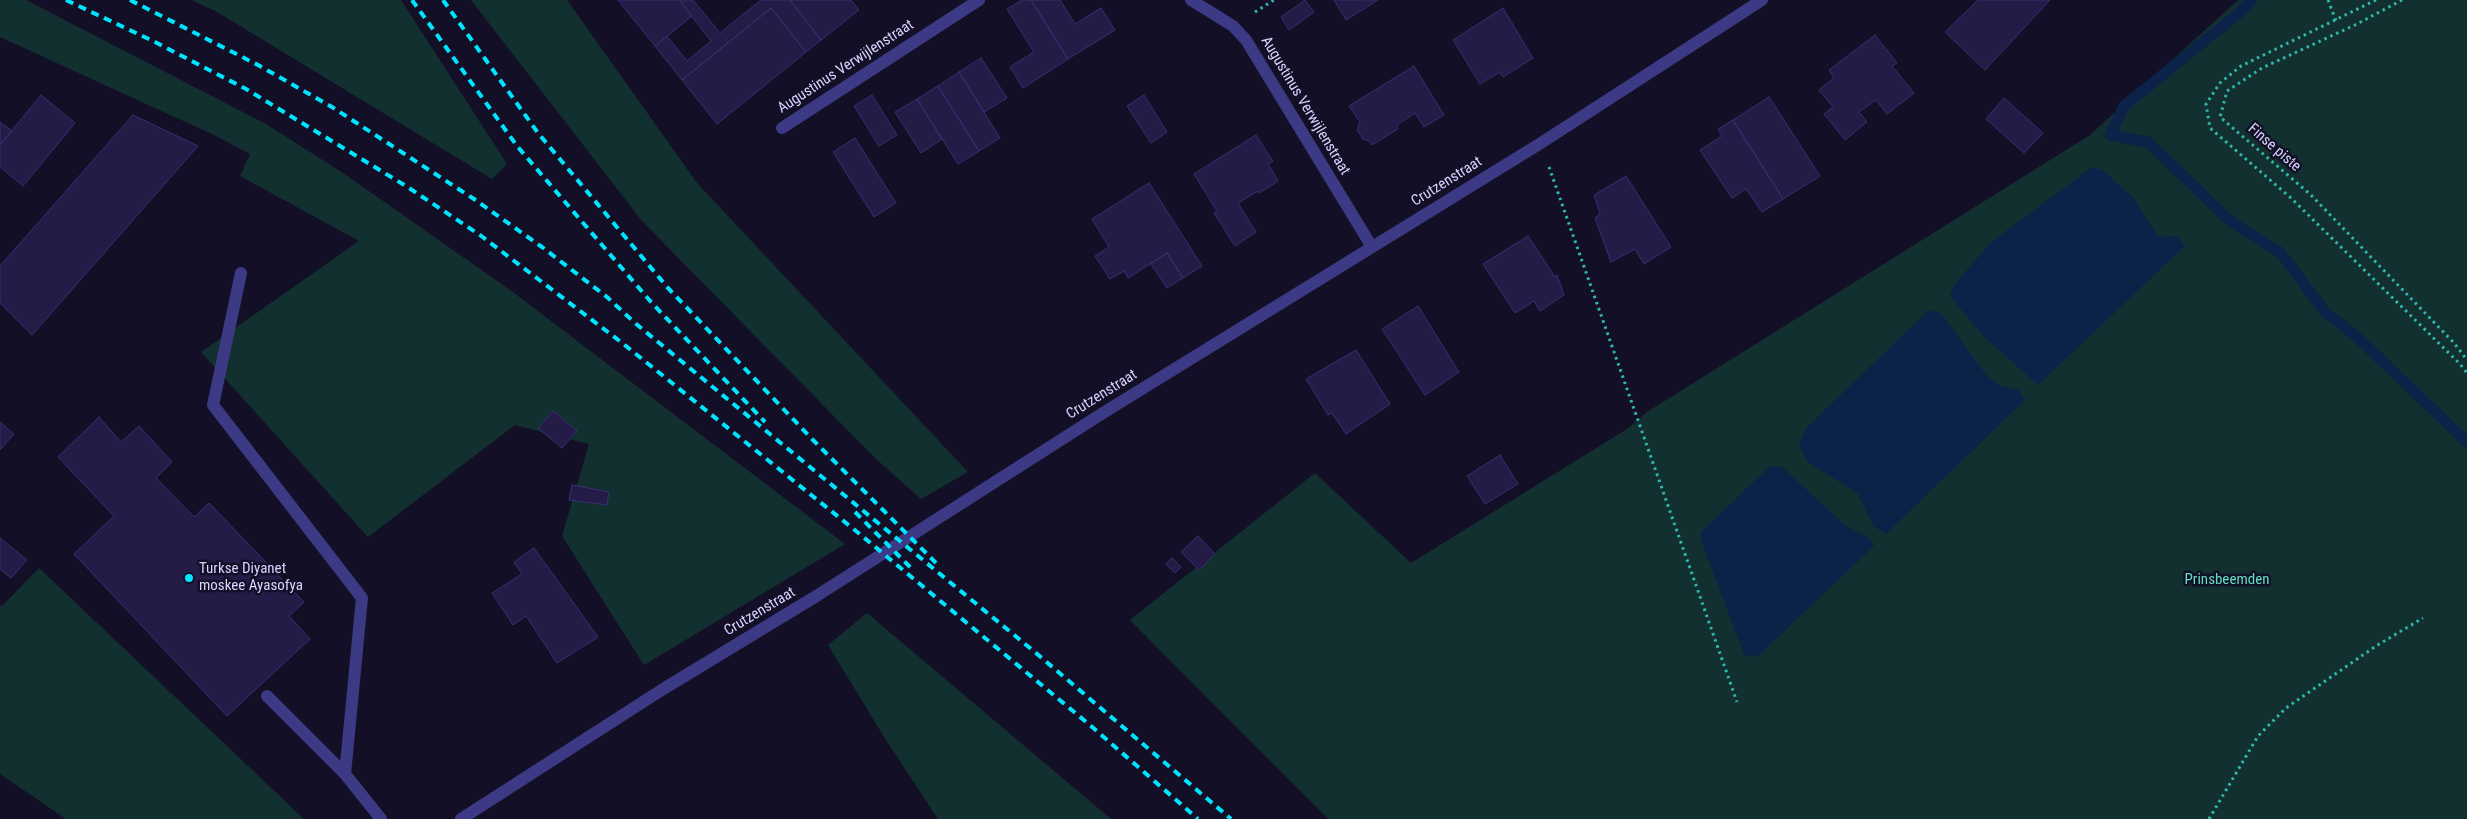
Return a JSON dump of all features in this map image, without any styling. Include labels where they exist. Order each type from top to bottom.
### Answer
[{"type":"street","name":"Augustinus Verwijlenstraat","points":[[782,128],[979,0]]},
{"type":"street","name":"Augustinus Verwijlenstraat","points":[[1191,0],[1233,26],[1246,40],[1372,247]]},
{"type":"street","name":"Crutzenstraat","points":[[461,819],[660,691],[818,595],[995,481],[1541,143],[1762,0]]},
{"type":"street","points":[[241,273],[213,405],[362,598],[344,774]]},
{"type":"street","points":[[267,696],[344,774],[381,819]]},
{"type":"path","points":[[2328,0],[2336,21]]},
{"type":"path","points":[[2376,0],[2241,66],[2220,83],[2206,104],[2210,128],[2292,198],[2467,373]]},
{"type":"path","name":"Finse piste","points":[[2402,0],[2355,25],[2262,68],[2227,91],[2220,117],[2311,195],[2454,343],[2467,360]]},
{"type":"path","points":[[1541,143],[1736,702]]},
{"type":"path","points":[[2208,819],[2258,736],[2286,708],[2376,646],[2423,618]]},
{"type":"green space","points":[[0,0],[26,0],[266,124],[346,175],[510,290],[845,544],[644,665],[562,536],[589,444],[515,425],[368,537],[201,352],[359,241],[240,176],[250,154],[214,135],[0,37]]},
{"type":"green space","points":[[192,0],[401,0],[507,164],[492,179],[217,12]]},
{"type":"green space","points":[[471,0],[567,0],[697,183],[968,472],[921,499],[876,459],[642,221]]},
{"type":"green space","name":"Prinsbeemden","points":[[2238,0],[2467,0],[2467,819],[1328,819],[1130,620],[1315,473],[1411,563],[1627,429],[1647,412],[2090,135]]},
{"type":"green space","points":[[39,568],[304,819],[66,819],[0,774],[0,605],[2,606]]},
{"type":"green space","points":[[867,613],[1111,819],[938,819],[886,740],[828,645]]},
{"type":"water","points":[[2091,168],[2101,169],[2134,198],[2158,237],[2177,236],[2185,246],[2038,385],[1984,337],[1950,296],[1954,285],[1990,243]]},
{"type":"water","points":[[1929,310],[1941,313],[1987,376],[1999,385],[2019,390],[2025,400],[1886,534],[1873,526],[1858,494],[1807,461],[1799,445],[1807,427]]},
{"type":"water","points":[[1770,466],[1782,467],[1845,525],[1870,539],[1874,546],[1757,657],[1744,654],[1700,538],[1701,532]]},
{"type":"building","points":[[618,0],[679,0],[692,16],[655,46]]},
{"type":"building","points":[[679,0],[693,0],[720,33],[761,0],[790,0],[821,40],[806,52],[771,8],[682,80],[655,46],[667,36],[687,61],[711,41]]},
{"type":"building","points":[[790,0],[851,0],[859,10],[821,40]]},
{"type":"building","points":[[1022,0],[1031,0],[1068,59],[1023,88],[1010,67],[1034,52],[1007,9]]},
{"type":"building","points":[[1031,0],[1060,0],[1075,24],[1101,8],[1115,30],[1068,59]]},
{"type":"building","points":[[1305,0],[1314,12],[1289,30],[1281,17]]},
{"type":"building","points":[[1334,0],[1378,0],[1346,20]]},
{"type":"building","points":[[1978,0],[2050,0],[1985,70],[1945,32]]},
{"type":"building","points":[[771,8],[806,52],[717,124],[682,80]]},
{"type":"building","points":[[1503,8],[1533,58],[1503,77],[1500,72],[1480,84],[1453,40]]},
{"type":"building","points":[[1875,35],[1897,63],[1892,66],[1914,93],[1887,114],[1876,100],[1859,112],[1867,122],[1845,140],[1824,114],[1833,107],[1819,90],[1834,78],[1829,70]]},
{"type":"building","points":[[981,58],[1007,98],[984,112],[959,72]]},
{"type":"building","points":[[1414,66],[1444,115],[1424,127],[1415,113],[1397,125],[1398,129],[1372,145],[1369,141],[1363,139],[1357,130],[1360,122],[1349,106]]},
{"type":"building","points":[[959,72],[1000,138],[979,151],[938,86]]},
{"type":"building","points":[[938,86],[979,151],[958,164],[917,99]]},
{"type":"building","points":[[41,95],[75,123],[23,186],[0,167],[0,145]]},
{"type":"building","points":[[872,95],[897,135],[879,146],[854,106]]},
{"type":"building","points":[[1144,95],[1167,132],[1151,143],[1127,106]]},
{"type":"building","points":[[1769,97],[1820,176],[1783,199],[1733,120]]},
{"type":"building","points":[[2004,98],[2043,133],[2024,153],[1986,119]]},
{"type":"building","points":[[917,99],[942,139],[921,153],[895,112]]},
{"type":"building","points":[[133,115],[198,146],[32,335],[0,303],[0,266]]},
{"type":"building","points":[[1733,120],[1783,199],[1762,212],[1746,189],[1732,198],[1700,150],[1722,136],[1718,129]]},
{"type":"building","points":[[0,122],[12,131],[0,145]]},
{"type":"building","points":[[1256,135],[1273,161],[1268,164],[1278,181],[1238,203],[1256,232],[1235,246],[1214,213],[1217,211],[1194,174]]},
{"type":"building","points":[[855,138],[896,203],[874,217],[833,152]]},
{"type":"building","points":[[1626,176],[1671,247],[1644,264],[1635,249],[1611,262],[1595,218],[1600,214],[1594,195]]},
{"type":"building","points":[[1149,183],[1202,266],[1183,278],[1167,253],[1128,278],[1124,271],[1110,279],[1095,256],[1109,247],[1092,219]]},
{"type":"building","points":[[1528,236],[1555,277],[1557,275],[1564,295],[1540,311],[1534,301],[1515,313],[1483,264]]},
{"type":"building","points":[[1167,253],[1183,278],[1167,288],[1151,264]]},
{"type":"building","points":[[1418,306],[1459,372],[1425,395],[1382,329]]},
{"type":"building","points":[[1356,350],[1390,404],[1346,434],[1332,413],[1328,415],[1306,379]]},
{"type":"building","points":[[553,411],[577,431],[562,448],[538,428]]},
{"type":"building","name":"Turkse Diyanet moskee Ayasofya","points":[[99,417],[121,442],[139,426],[172,462],[156,478],[194,517],[209,503],[304,602],[289,616],[310,639],[227,716],[74,554],[114,516],[58,457]]},
{"type":"building","points":[[0,422],[14,434],[0,450]]},
{"type":"building","points":[[1500,455],[1518,484],[1485,504],[1467,476]]},
{"type":"building","points":[[572,485],[609,492],[607,505],[569,500]]},
{"type":"building","points":[[1198,536],[1215,554],[1199,570],[1181,552]]},
{"type":"building","points":[[0,538],[27,560],[11,578],[0,569]]},
{"type":"building","points":[[534,548],[598,637],[557,663],[526,616],[513,625],[492,593],[522,574],[514,562]]},
{"type":"building","points":[[1172,558],[1181,567],[1175,573],[1166,564]]},
{"type":"waterway","points":[[2252,0],[2239,13],[2124,106],[2110,135],[2148,142],[2230,221],[2281,253],[2325,312],[2355,335],[2467,442]]},
{"type":"railway","points":[[66,0],[153,41],[246,89],[406,186],[480,235],[621,342],[856,531],[1091,726],[1198,819]]},
{"type":"railway","points":[[130,0],[258,65],[332,107],[474,199],[542,247],[607,297],[635,323],[1036,653],[1231,819]]},
{"type":"railway","points":[[412,0],[517,146],[651,302],[765,422]]},
{"type":"railway","points":[[443,0],[538,133],[668,288],[812,439],[936,563]]},
{"type":"railway","points":[[855,512],[913,570]]},
{"type":"place","name":"Turkse Diyanet moskee Ayasofya","points":[[189,578]]}]
